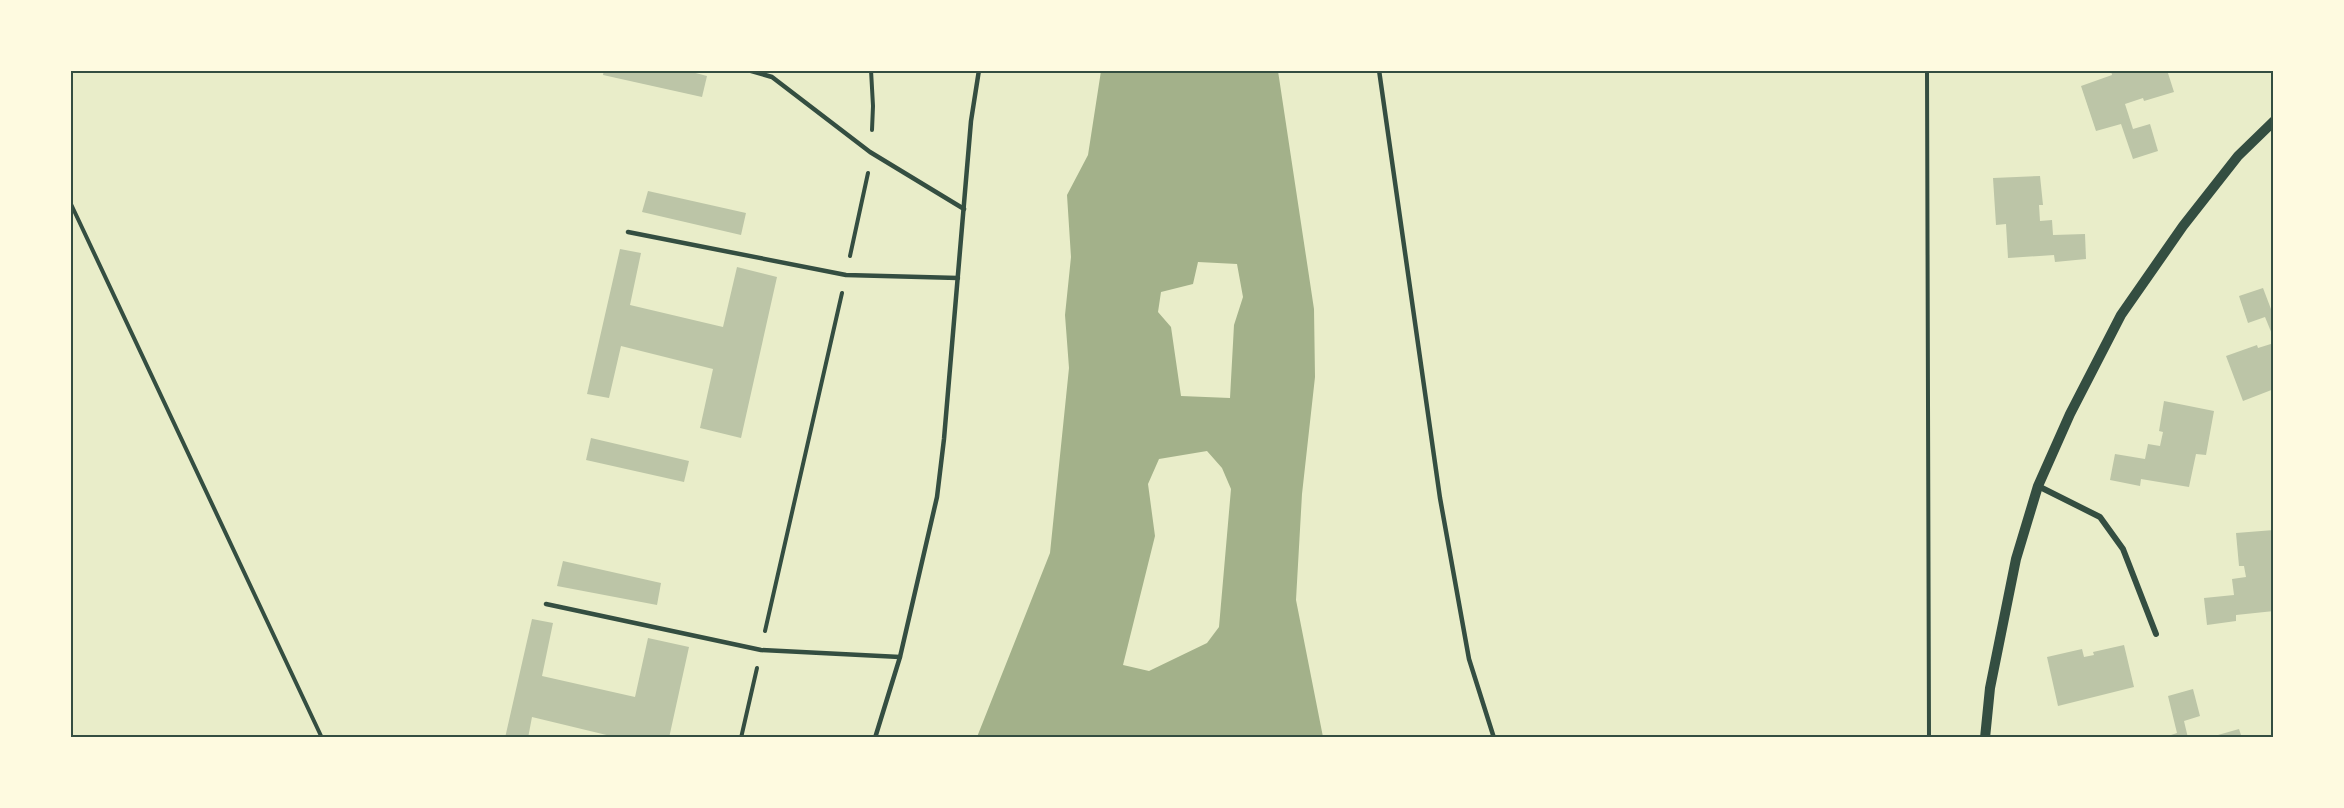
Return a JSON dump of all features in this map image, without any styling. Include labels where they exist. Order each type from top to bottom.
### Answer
[{"type":"street","points":[[1985,738],[1990,688],[2016,559],[2038,486],[2070,414],[2121,315],[2183,226],[2238,156],[2274,121]]},
{"type":"street","points":[[2038,486],[2100,517],[2123,549],[2156,634]]},
{"type":"lane","points":[[748,70],[772,76],[870,152],[964,209]]},
{"type":"lane","points":[[875,738],[900,657],[937,497],[971,122],[979,70]]},
{"type":"lane","points":[[1379,70],[1440,498],[1469,660],[1494,738]]},
{"type":"lane","points":[[628,232],[846,275],[958,278]]},
{"type":"lane","points":[[546,604],[761,650],[900,657]]},
{"type":"path","points":[[741,738],[868,172],[873,106],[871,70]]},
{"type":"path","points":[[1927,70],[1929,738]]},
{"type":"path","points":[[70,202],[322,738]]},
{"type":"shaded area","points":[[1101,71],[1278,71],[1314,309],[1315,377],[1302,494],[1296,600],[1323,737],[977,737],[1050,553],[1069,368],[1065,315],[1071,257],[1067,195],[1088,155]],"holes":[[[1198,262],[1237,264],[1243,297],[1234,325],[1230,398],[1181,396],[1171,327],[1158,312],[1161,292],[1193,284]],[[1207,451],[1222,468],[1231,489],[1219,627],[1207,643],[1149,671],[1123,665],[1155,536],[1148,484],[1159,459]]]},
{"type":"building","points":[[604,70],[684,70],[707,76],[702,97],[603,75]]},
{"type":"building","points":[[2111,70],[2167,70],[2174,92],[2125,104],[2133,129],[2150,124],[2158,151],[2133,159],[2121,124],[2096,131],[2081,86],[2112,75]]},
{"type":"building","points":[[2040,176],[2043,205],[2039,205],[2040,221],[2052,220],[2053,235],[2085,234],[2086,259],[2055,262],[2054,255],[2008,258],[2006,224],[1996,225],[1993,178]]},
{"type":"building","points":[[648,191],[746,213],[741,235],[642,212]]},
{"type":"building","points":[[620,249],[641,253],[630,305],[723,327],[737,267],[777,277],[741,438],[700,428],[713,369],[621,346],[609,398],[587,394]]},
{"type":"building","points":[[2263,288],[2274,317],[2274,339],[2265,317],[2248,323],[2239,296]]},
{"type":"building","points":[[2274,343],[2274,389],[2243,401],[2226,356],[2257,345],[2258,348]]},
{"type":"building","points":[[2164,401],[2214,411],[2206,455],[2196,454],[2189,487],[2141,479],[2140,486],[2110,480],[2115,454],[2145,459],[2148,444],[2160,446],[2163,432],[2159,431]]},
{"type":"building","points":[[591,438],[689,461],[684,482],[586,460]]},
{"type":"building","points":[[2274,530],[2274,611],[2236,615],[2236,621],[2207,625],[2204,598],[2234,595],[2232,579],[2246,577],[2244,566],[2239,566],[2236,533]]},
{"type":"building","points":[[563,561],[661,583],[657,605],[557,586]]},
{"type":"building","points":[[532,619],[553,623],[542,676],[635,697],[648,638],[689,647],[669,738],[619,738],[532,717],[528,738],[505,738]]},
{"type":"building","points":[[2124,645],[2134,687],[2058,706],[2047,657],[2082,649],[2084,657],[2094,655],[2093,652]]},
{"type":"building","points":[[2193,689],[2200,716],[2184,721],[2188,738],[2162,738],[2177,733],[2168,696]]},
{"type":"building","points":[[2239,729],[2242,738],[2211,738],[2211,737]]}]
